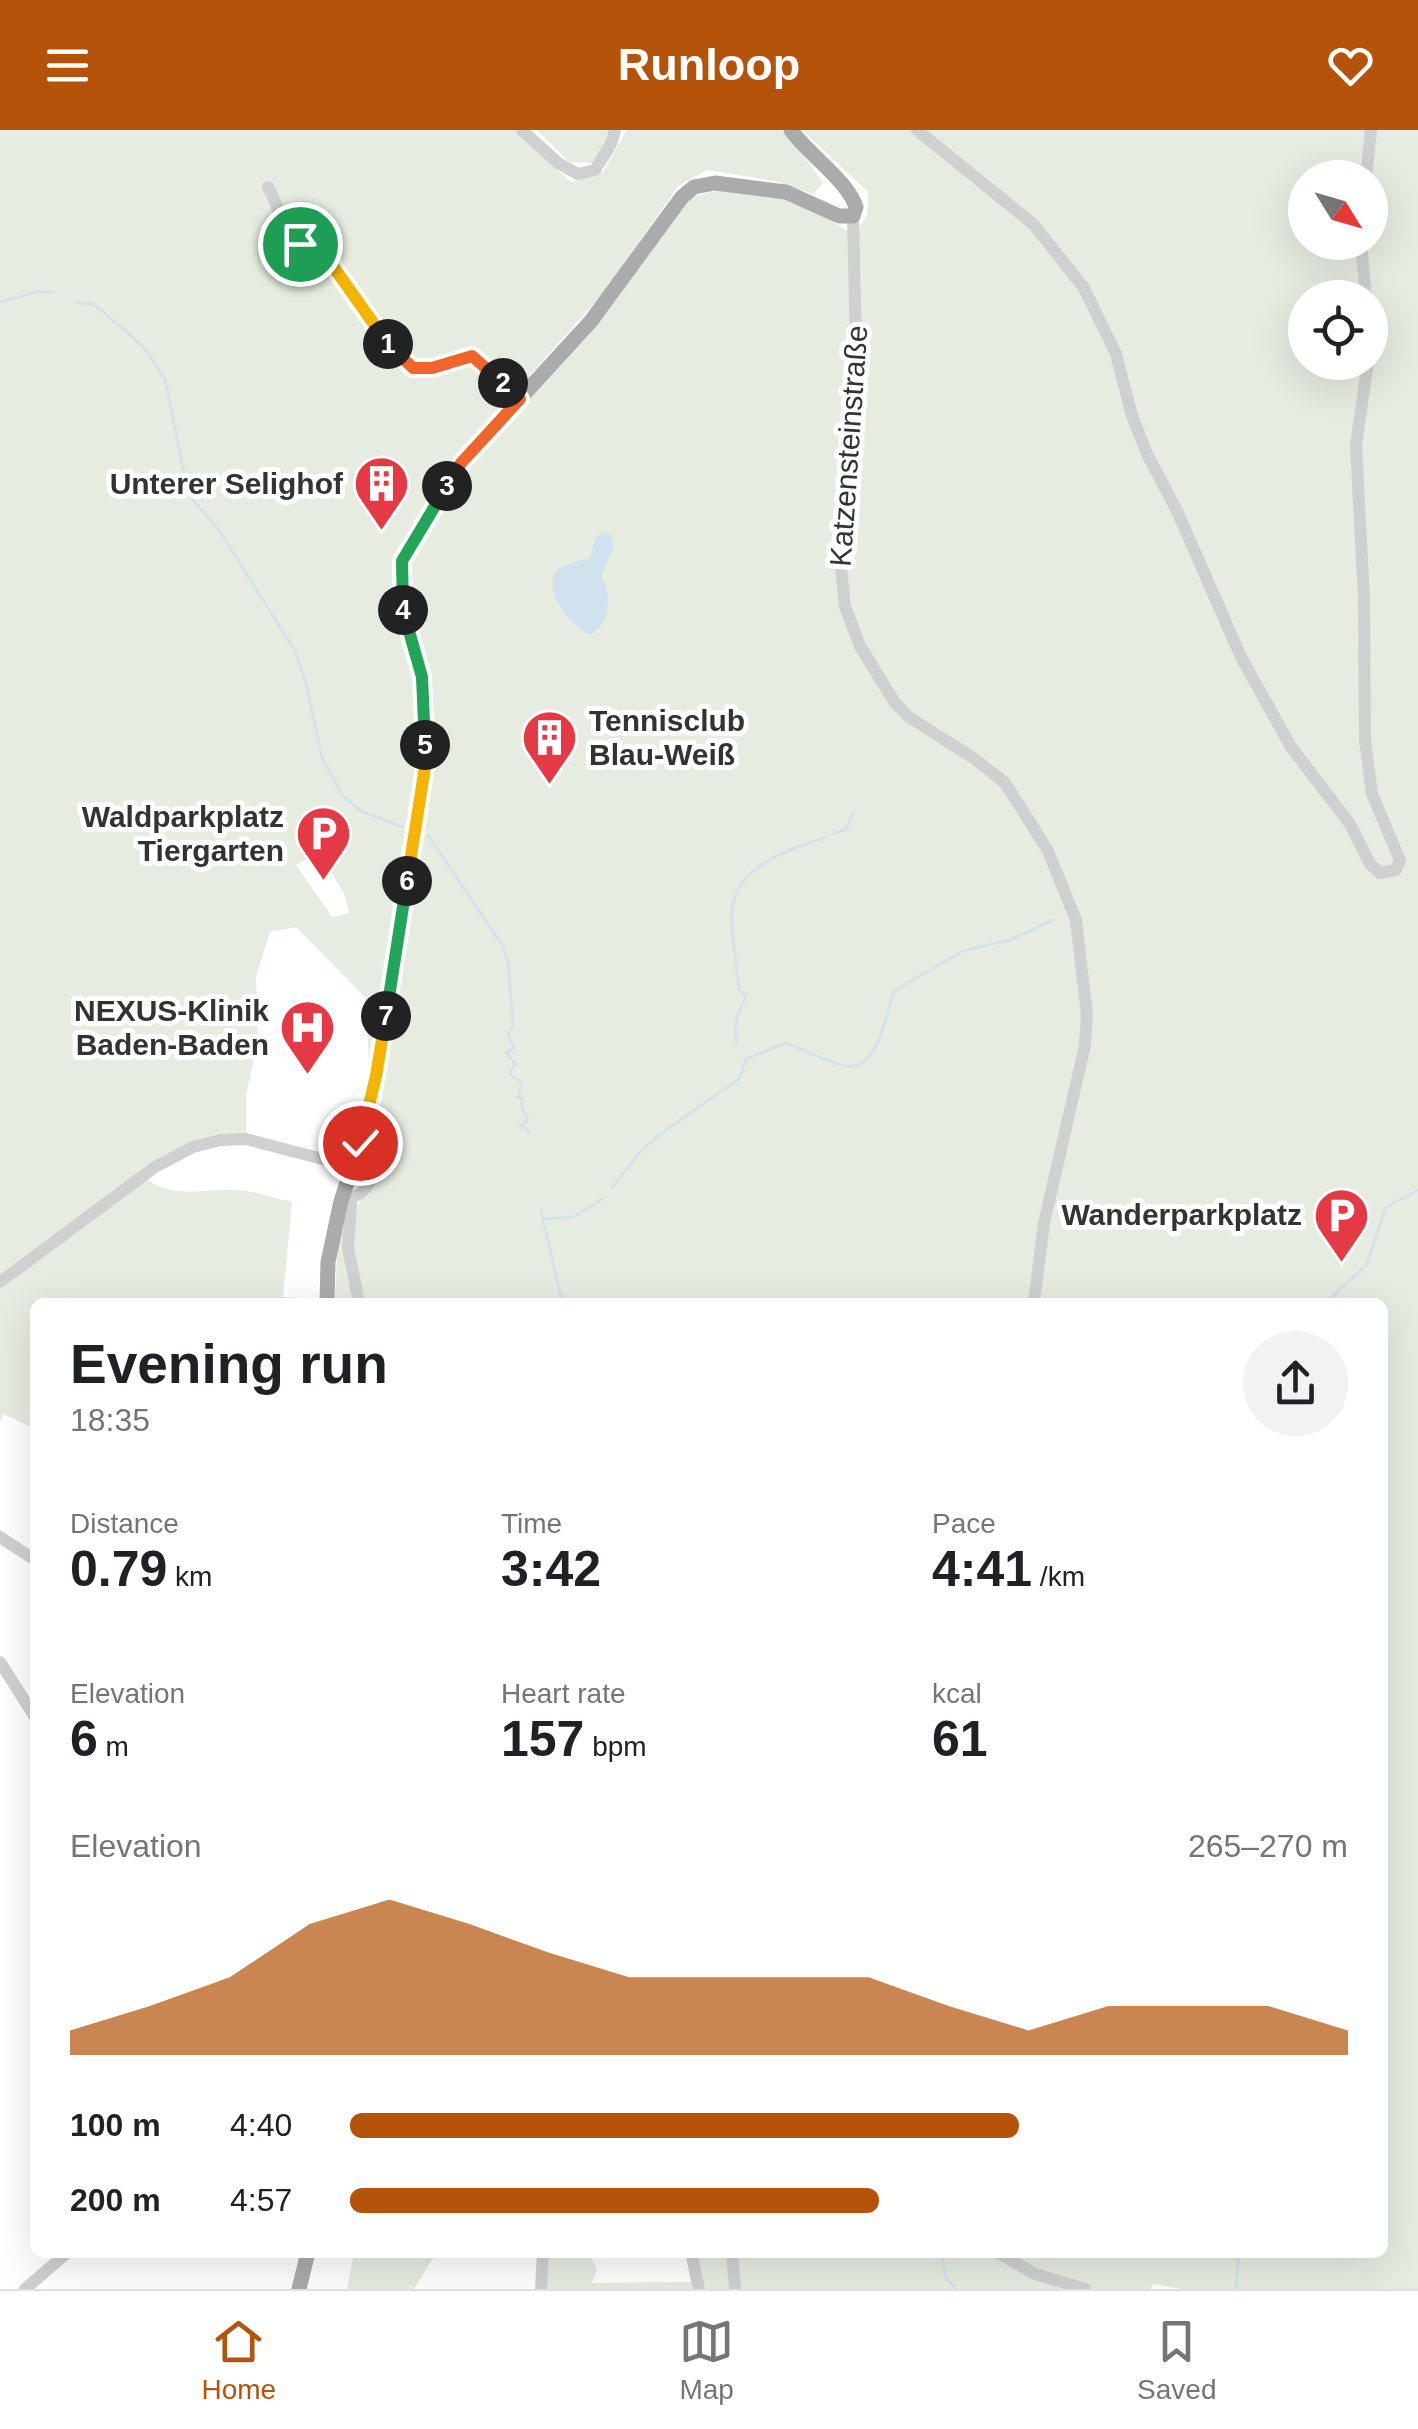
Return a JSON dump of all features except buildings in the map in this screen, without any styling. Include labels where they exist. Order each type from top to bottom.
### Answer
[{"type":"main road","points":[[327,1298],[328,1262],[376,1076],[426,757],[422,677],[403,616],[402,561],[461,463],[590,322],[682,197],[694,187],[715,183],[786,192],[839,216],[853,216],[856,207],[850,193],[802,146],[792,130]]},
{"type":"main road","points":[[300,2289],[307,2258]]},
{"type":"street","points":[[522,130],[558,163],[578,174],[594,170],[615,130]]},
{"type":"street","points":[[916,130],[1033,224],[1084,288],[1116,354],[1146,454],[1177,511],[1241,657],[1290,747],[1350,824],[1370,864],[1380,872],[1390,873],[1400,860],[1372,794],[1364,740],[1364,600],[1356,445],[1365,380]]},
{"type":"street","points":[[1368,160],[1372,130]]},
{"type":"street","points":[[268,188],[280,211],[275,230],[323,252],[392,350],[408,365],[432,368],[472,356],[520,399]]},
{"type":"street","name":"Katzensteinstraße","points":[[853,216],[857,389],[840,557],[845,607],[860,646],[894,704],[1006,784],[1047,850],[1076,920],[1086,1014],[1085,1045],[1044,1223],[1035,1298]]},
{"type":"street","points":[[0,1282],[156,1167],[193,1147],[246,1139],[374,1159],[378,1174],[370,1185],[346,1201],[348,1248],[358,1298]]},
{"type":"street","points":[[0,1537],[30,1557]]},
{"type":"street","points":[[0,1662],[30,1710]]},
{"type":"street","points":[[25,2289],[61,2258]]},
{"type":"street","points":[[541,2289],[543,2258]]},
{"type":"street","points":[[692,2258],[699,2289]]},
{"type":"street","points":[[732,2258],[735,2289]]},
{"type":"street","points":[[1007,2258],[1035,2274],[1085,2289]]},
{"type":"shaded area","points":[[0,130],[515,130],[571,182],[603,172],[627,130],[786,130],[823,183],[813,194],[775,181],[707,170],[678,186],[608,287],[530,375],[537,388],[688,201],[699,195],[756,192],[803,205],[851,232],[861,224],[868,192],[802,130],[1418,130],[1418,2289],[1180,2289],[1153,2284],[1151,2289],[541,2289],[543,2258],[592,2258],[597,2269],[592,2283],[697,2282],[692,2258],[1388,2258],[1388,1298],[335,1298],[338,1232],[353,1228],[355,1207],[377,1185],[384,1170],[377,1129],[410,913],[396,898],[379,1060],[369,1059],[365,997],[296,927],[270,932],[256,976],[258,1040],[246,1096],[246,1139],[221,1140],[144,1176],[176,1191],[244,1191],[292,1202],[283,1297],[300,1298],[30,1298],[30,1427],[4,1414],[0,1421]],"holes":[[[319,852],[345,895],[349,913],[332,917],[296,865]]]},
{"type":"shaded area","points":[[537,130],[610,130],[606,145],[593,163],[569,162]]},
{"type":"shaded area","points":[[353,2258],[433,2258],[414,2289],[347,2289]]},
{"type":"water","points":[[606,532],[612,536],[613,548],[601,576],[608,608],[603,623],[591,635],[560,606],[554,577],[562,567],[590,558],[596,537]]},
{"type":"waterway","points":[[0,302],[36,292],[53,292]]},
{"type":"waterway","points":[[77,303],[93,304],[126,331],[146,350],[165,379],[188,494],[221,533],[295,651],[322,757],[342,795],[361,811],[403,827]]},
{"type":"waterway","points":[[833,834],[846,829],[853,813]]},
{"type":"waterway","points":[[428,835],[502,945],[508,961],[513,1025],[508,1034],[514,1048],[506,1052],[516,1065],[510,1069],[511,1075],[522,1083],[518,1098],[522,1098],[528,1119],[520,1127],[527,1129],[528,1134]]},
{"type":"waterway","points":[[737,1044],[737,1020],[746,997],[739,989],[733,939],[736,894],[754,870],[767,861],[826,837]]},
{"type":"waterway","points":[[612,1188],[659,1135],[739,1079],[746,1059],[785,1043],[839,1064],[857,1065],[873,1051],[894,991],[963,951],[1010,940],[1053,920]]},
{"type":"waterway","points":[[1331,1298],[1367,1264],[1386,1207],[1418,1190]]},
{"type":"waterway","points":[[544,1219],[574,1217],[602,1199]]},
{"type":"waterway","points":[[541,1210],[561,1298]]},
{"type":"waterway","points":[[942,2258],[946,2278],[956,2289]]},
{"type":"waterway","points":[[1236,2289],[1239,2258]]},
{"type":"place","name":"Unterer Selighof","points":[[382,533]]},
{"type":"place","name":"Tennisclub Blau-Weiß","points":[[550,787]]},
{"type":"place","name":"Waldparkplatz Tiergarten","points":[[323,883]]},
{"type":"place","name":"NEXUS-Klinik Baden-Baden","points":[[308,1077]]},
{"type":"place","name":"Wanderparkplatz","points":[[1341,1264]]},
{"type":"route","points":[[300,244],[323,252],[392,350],[408,365],[432,368],[472,356],[520,399],[461,463],[402,561],[403,616],[422,677],[426,757],[376,1076],[360,1143]]}]
